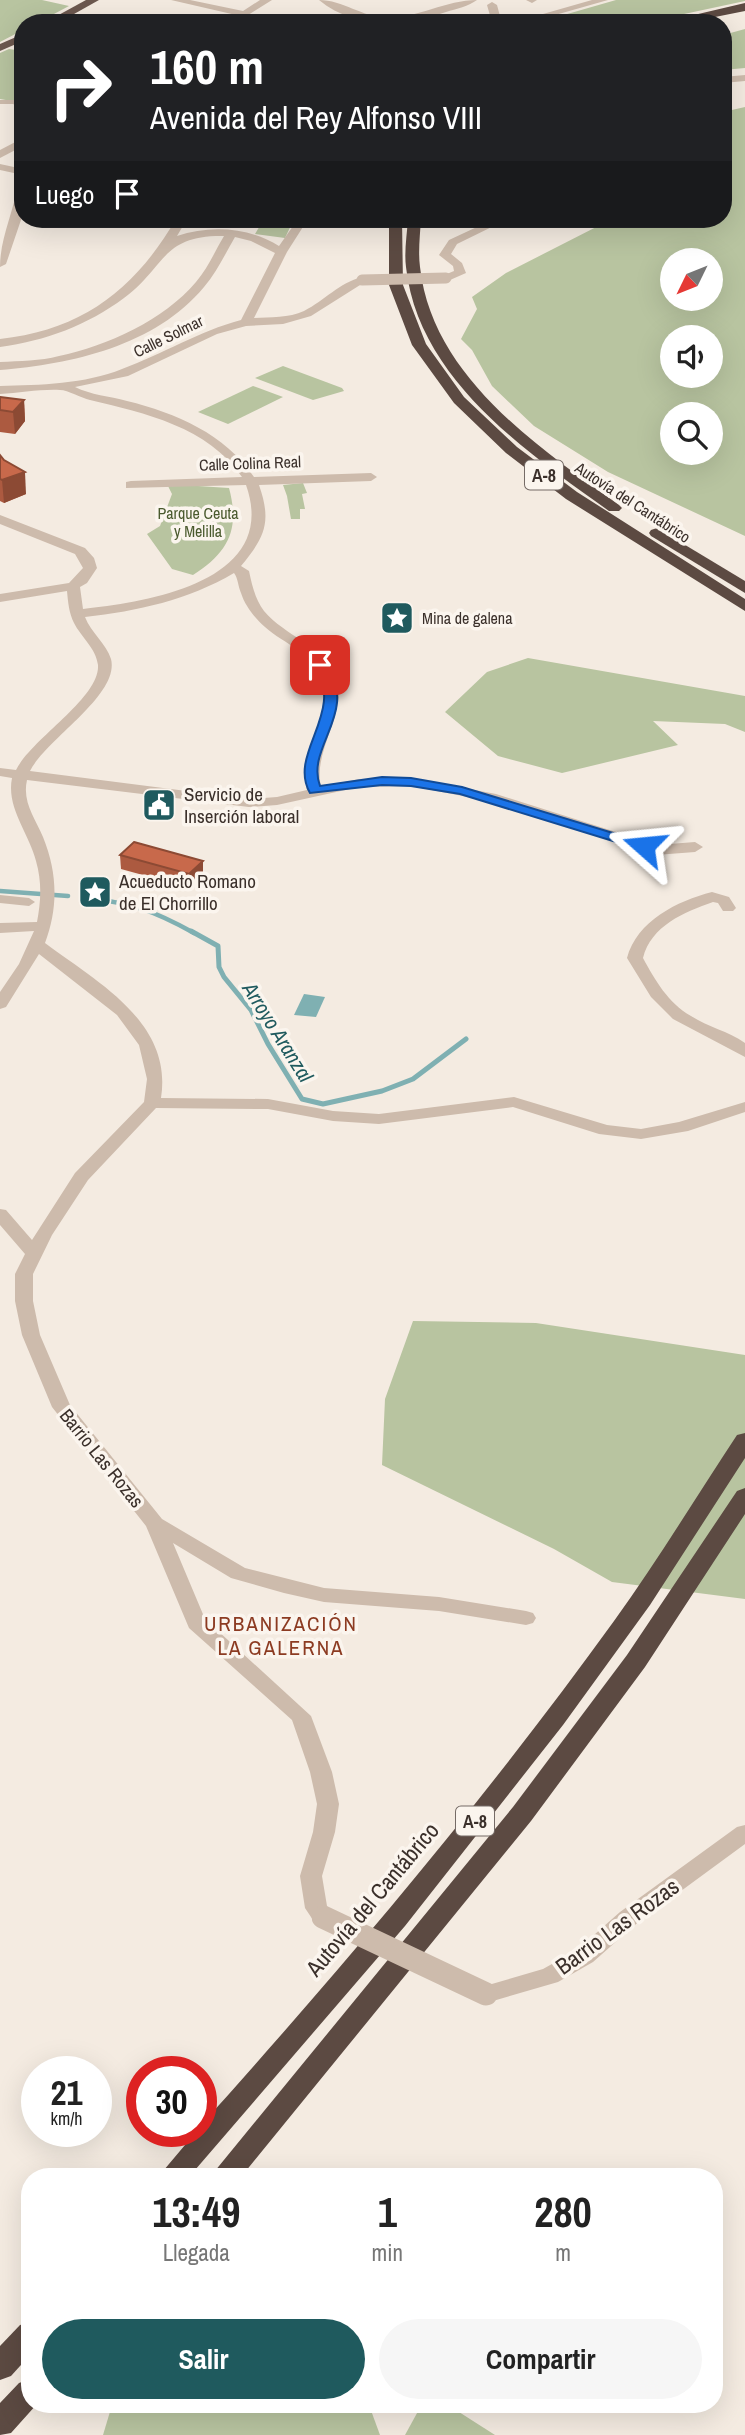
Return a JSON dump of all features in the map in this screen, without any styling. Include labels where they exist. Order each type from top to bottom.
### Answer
[{"type":"highway","points":[[67,14],[94,0]]},
{"type":"highway","points":[[708,14],[745,6]]},
{"type":"highway","name":"Autovía del Cantábrico","points":[[395,228],[393,271],[396,291],[408,321],[431,365],[470,412],[515,453],[583,504],[745,606]]},
{"type":"highway","name":"Autovía del Cantábrico","points":[[414,228],[412,271],[426,320],[451,364],[488,408],[552,465],[616,509],[745,588]]},
{"type":"highway","name":"Autovía del Cantábrico","points":[[180,2168],[299,2032],[492,1801],[607,1649],[745,1440]]},
{"type":"highway","name":"A-8","points":[[231,2168],[522,1814],[636,1661],[745,1496]]},
{"type":"highway","points":[[0,2367],[21,2344]]},
{"type":"highway","points":[[0,2424],[21,2402]]},
{"type":"street","points":[[176,0],[246,14],[267,0]]},
{"type":"street","points":[[324,0],[355,14]]},
{"type":"street","points":[[436,14],[472,0]]},
{"type":"street","points":[[549,14],[603,0]]},
{"type":"street","points":[[492,5],[494,14]]},
{"type":"street","points":[[0,264],[14,223]]},
{"type":"street","points":[[0,343],[47,334],[100,309],[138,281],[165,247],[176,228]]},
{"type":"street","points":[[246,322],[281,252],[297,228]]},
{"type":"street","name":"Calle Solmar","points":[[0,390],[65,386],[124,373],[201,336],[246,322],[283,320],[307,314],[349,284],[362,280],[446,278],[460,272],[458,265],[445,255],[453,242],[483,228]]},
{"type":"street","points":[[165,247],[195,235],[231,234],[263,240],[281,252]]},
{"type":"street","points":[[0,366],[49,362],[83,354],[154,320],[174,308],[200,285],[231,234]]},
{"type":"street","points":[[65,386],[157,414],[206,437],[228,453],[251,480],[260,511],[256,537],[233,568],[196,590],[134,607],[79,614]]},
{"type":"street","points":[[25,389],[97,397]]},
{"type":"street","name":"Calle Colina Real","points":[[131,485],[371,477]]},
{"type":"street","points":[[0,519],[80,551],[87,558],[90,568],[82,580],[73,586],[0,598]]},
{"type":"street","points":[[233,568],[242,571],[244,590],[257,615],[309,653],[330,678],[331,702],[312,765],[311,781],[315,790]]},
{"type":"street","points":[[0,1003],[38,946],[46,921],[48,869],[17,801],[21,773],[56,729],[98,686],[104,675],[104,661],[98,644],[82,626],[73,586]]},
{"type":"street","points":[[0,772],[249,803],[277,801],[315,790],[359,783],[411,782],[491,797],[656,850],[695,847]]},
{"type":"street","points":[[728,908],[724,900],[712,897],[654,926],[640,939],[635,958],[650,983],[671,1009],[684,1019],[729,1039],[745,1052]]},
{"type":"street","points":[[0,899],[29,902]]},
{"type":"street","points":[[0,928],[46,921]]},
{"type":"street","points":[[38,946],[113,1003],[130,1020],[145,1042],[155,1066],[152,1103],[268,1104],[333,1116],[379,1119],[514,1102],[605,1130],[641,1134],[682,1127],[745,1107]]},
{"type":"street","name":"Barrio Las Rozas","points":[[152,1103],[81,1177],[43,1235],[24,1273],[23,1301],[31,1335],[61,1407],[155,1524],[196,1623],[301,1716],[321,1772],[328,1804],[324,1832],[311,1876],[316,1908],[323,1917],[486,1994],[550,1976],[585,1956],[628,1918],[745,1833]]},
{"type":"street","points":[[0,1214],[34,1254]]},
{"type":"street","name":"Barrio Las Rozas","points":[[155,1524],[238,1573],[284,1587],[324,1595],[439,1604],[526,1618]]},
{"type":"green space","points":[[0,0],[42,0],[69,6],[54,14],[14,14],[14,35],[0,42]]},
{"type":"green space","points":[[616,0],[745,0],[684,14],[567,14]]},
{"type":"green space","points":[[745,29],[745,68],[732,69],[732,33]]},
{"type":"green space","points":[[14,50],[14,101],[0,99],[0,53]]},
{"type":"green space","points":[[745,107],[745,536],[608,472],[534,426],[492,386],[472,350],[461,339],[477,309],[472,297],[506,273],[594,228],[732,228],[732,110]]},
{"type":"green space","points":[[259,228],[290,228],[285,238],[255,234]]},
{"type":"green space","points":[[283,366],[344,391],[313,400],[255,378]]},
{"type":"green space","points":[[253,386],[283,397],[228,424],[198,412]]},
{"type":"green space","points":[[303,483],[307,493],[302,494],[305,509],[300,509],[300,519],[291,519],[283,485]]},
{"type":"green space","name":"Parque Ceuta y Melilla","points":[[167,484],[229,488],[233,516],[229,538],[215,557],[193,575],[172,569],[147,534],[160,526],[172,494]]},
{"type":"green space","points":[[528,658],[745,696],[745,732],[725,724],[653,721],[678,745],[562,773],[498,756],[445,712],[487,672]]},
{"type":"green space","points":[[413,1321],[536,1323],[745,1355],[745,1599],[612,1582],[554,1549],[382,1465],[385,1399]]},
{"type":"green space","points":[[110,2413],[372,2413],[380,2435],[103,2435]]},
{"type":"green space","points":[[417,2413],[461,2413],[495,2435],[405,2435]]},
{"type":"water","points":[[304,994],[325,997],[316,1017],[294,1015]]},
{"type":"building","points":[[0,397],[24,400],[13,412],[0,410]]},
{"type":"building","points":[[0,455],[4,460],[25,472],[0,479]]},
{"type":"building","points":[[134,842],[203,861],[189,874],[120,855]]},
{"type":"waterway","name":"Arroyo Aranzal","points":[[0,891],[68,896]]},
{"type":"waterway","name":"Arroyo Aranzal","points":[[84,897],[141,909],[194,933]]},
{"type":"waterway","name":"Arroyo Aranzal","points":[[191,931],[218,946],[219,967],[224,977],[251,1010],[268,1044],[302,1099],[323,1104],[382,1091],[413,1079],[466,1039]]},
{"type":"place","name":"Mina de galena","points":[[397,618]]},
{"type":"place","name":"Servicio de Inserción laboral","points":[[159,805]]},
{"type":"place","name":"Acueducto Romano de El Chorrillo","points":[[95,892]]},
{"type":"district","name":"URBANIZACIÓN LA GALERNA","points":[[281,1635]]},
{"type":"route","points":[[320,665],[330,678],[331,702],[312,765],[311,781],[315,790],[382,781],[411,782],[491,797],[644,846]]}]
